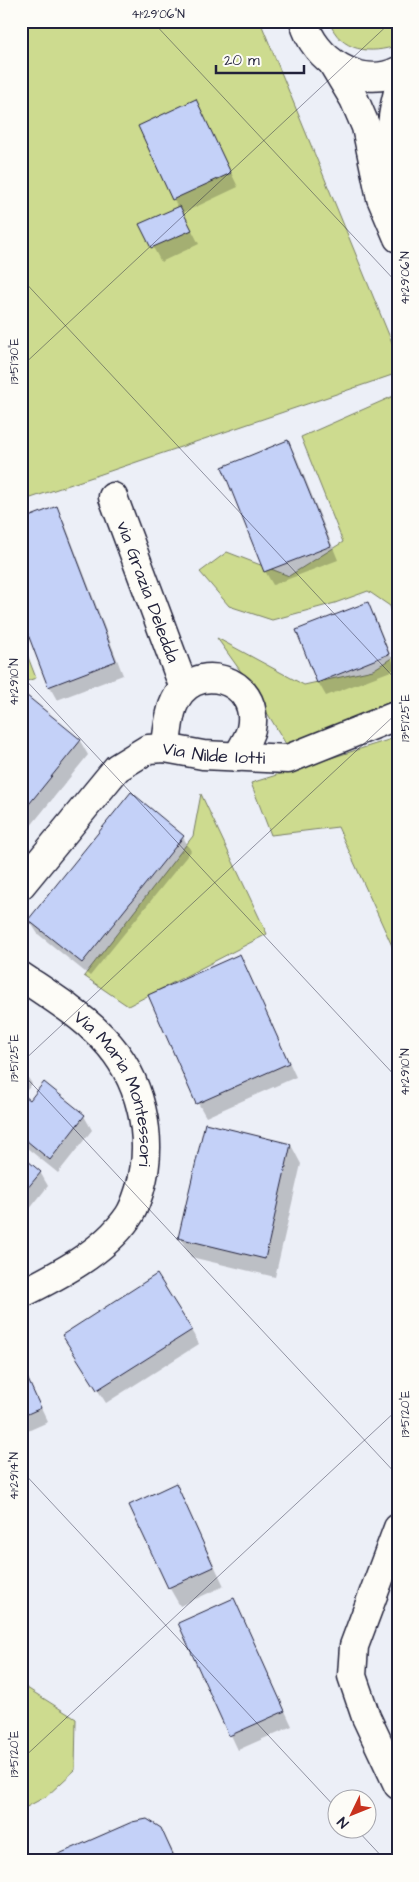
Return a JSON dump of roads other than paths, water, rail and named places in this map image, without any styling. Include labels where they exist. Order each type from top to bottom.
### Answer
[{"type":"street","points":[[304,21],[306,31],[317,50],[333,64],[352,73],[373,76],[398,71]]},
{"type":"street","points":[[333,64],[354,99],[366,127],[381,198],[398,238]]},
{"type":"street","points":[[398,92],[391,119],[390,157],[398,213]]},
{"type":"street","name":"via Grazia Deledda","points":[[113,497],[184,688]]},
{"type":"street","points":[[165,748],[173,706],[184,688],[203,678],[224,679],[242,690],[252,709],[251,730],[238,757]]},
{"type":"street","name":"Via Nilde Iotti","points":[[21,885],[117,768],[148,749],[165,748],[203,755],[288,759],[398,716]]},
{"type":"street","name":"Via Maria Montessori","points":[[21,976],[103,1038],[122,1062],[142,1112],[147,1140],[146,1168],[130,1216],[117,1231],[88,1256],[21,1294]]},
{"type":"street","points":[[398,1528],[354,1646],[352,1676],[366,1717],[398,1785]]}]
